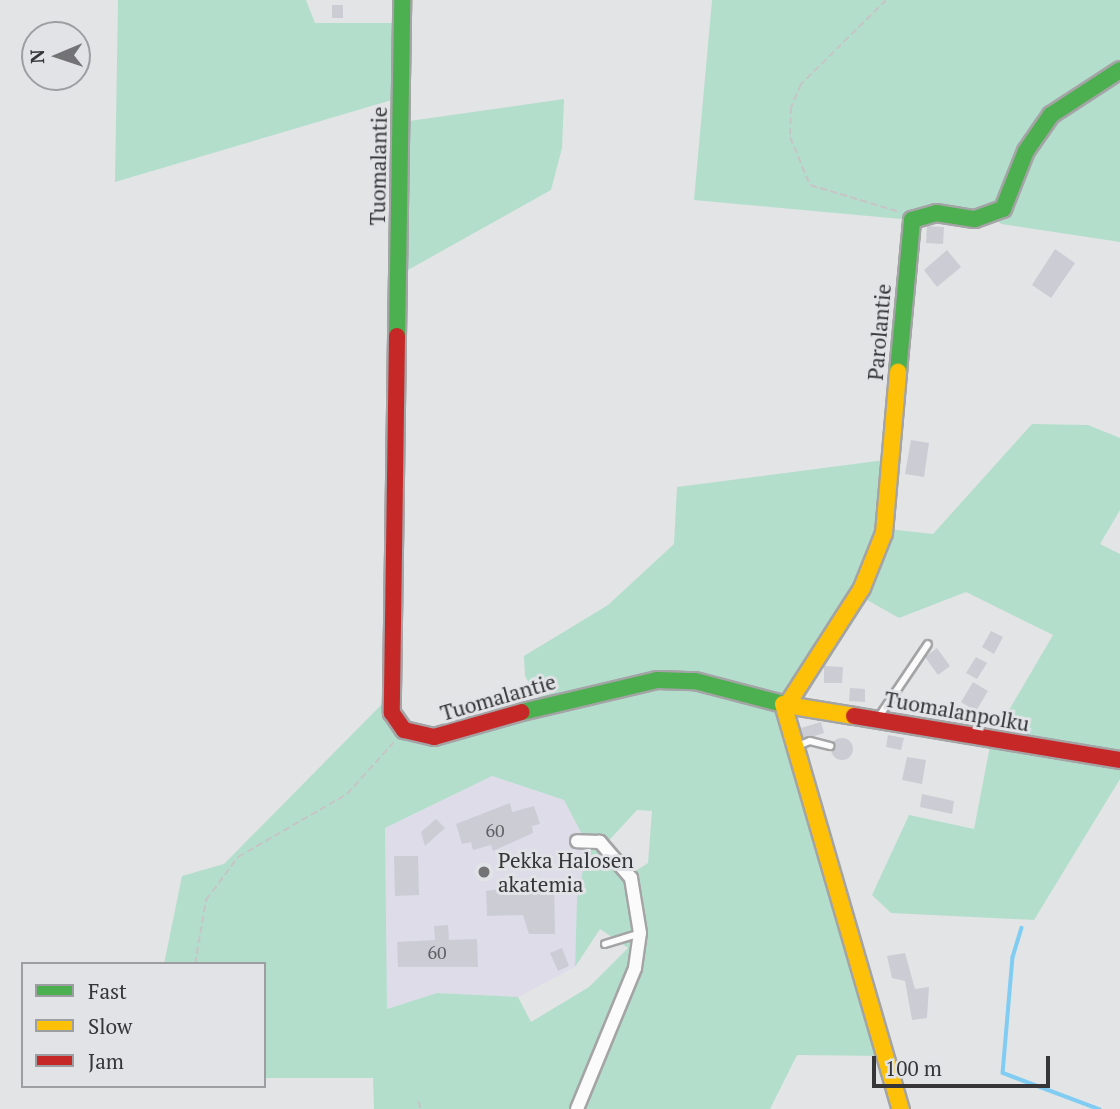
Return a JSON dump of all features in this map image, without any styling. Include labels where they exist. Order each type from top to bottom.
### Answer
[{"type":"street","name":"Tuomalantie","points":[[401,0],[392,713],[404,730],[434,737],[619,684],[657,680],[695,681],[787,705]]},
{"type":"street","points":[[912,220],[936,213],[975,219],[1003,209],[1038,131],[1066,100],[1120,70]]},
{"type":"street","name":"Parolantie","points":[[787,705],[862,588],[884,533],[912,220]]},
{"type":"street","points":[[787,705],[793,747],[848,914],[901,1109]]},
{"type":"street","name":"Tuomalanpolku","points":[[787,705],[1120,760]]},
{"type":"street","points":[[577,1109],[635,968],[639,933],[631,878],[600,842],[578,841]]},
{"type":"lane","points":[[877,719],[928,644]]},
{"type":"lane","points":[[793,747],[810,741],[830,746]]},
{"type":"lane","points":[[605,944],[639,933]]},
{"type":"path","points":[[886,0],[801,83],[791,107],[790,137],[810,185],[912,220]]},
{"type":"path","points":[[195,962],[206,900],[238,857],[347,794],[404,730]]},
{"type":"path","points":[[418,1101],[421,1109]]},
{"type":"shaded area","name":"Pekka Halosen akatemia","points":[[492,776],[564,800],[588,846],[577,898],[575,967],[518,997],[437,993],[386,1009],[385,828]]},
{"type":"green space","points":[[118,0],[306,0],[315,23],[405,23],[402,97],[115,182]]},
{"type":"green space","points":[[712,0],[1120,0],[1120,242],[1001,224],[992,214],[912,220],[694,200]]},
{"type":"green space","points":[[564,99],[562,148],[551,190],[399,275],[402,122]]},
{"type":"green space","points":[[1032,424],[1088,425],[1120,438],[1120,510],[1100,544],[1120,554],[1120,779],[1034,920],[891,913],[872,895],[909,815],[974,829],[991,741],[1053,635],[966,592],[899,618],[853,592],[781,696],[779,723],[884,1056],[797,1055],[770,1109],[374,1109],[373,1078],[266,1078],[266,962],[164,962],[182,876],[224,864],[385,701],[406,724],[432,733],[538,699],[525,676],[524,656],[608,605],[674,544],[677,487],[885,460],[879,528],[933,534]],"holes":[[[492,776],[564,800],[588,846],[577,898],[575,967],[600,929],[628,948],[589,987],[531,1022],[518,997],[437,993],[387,1009],[385,828]],[[637,810],[652,811],[648,863],[624,878],[602,848]]]},
{"type":"building","points":[[332,5],[343,5],[343,18],[332,18]]},
{"type":"building","points":[[927,226],[944,227],[943,244],[926,243]]},
{"type":"building","points":[[1055,249],[1075,263],[1051,298],[1032,285]]},
{"type":"building","points":[[947,250],[961,267],[937,287],[924,270]]},
{"type":"building","points":[[911,440],[929,443],[924,477],[905,474]]},
{"type":"building","points":[[991,631],[1003,637],[994,654],[982,647]]},
{"type":"building","points":[[937,648],[950,666],[938,675],[925,657]]},
{"type":"building","points":[[976,657],[987,663],[977,679],[966,673]]},
{"type":"building","points":[[824,666],[843,667],[842,683],[824,683]]},
{"type":"building","points":[[973,682],[988,691],[976,711],[961,702]]},
{"type":"building","points":[[850,688],[865,689],[865,702],[849,701]]},
{"type":"building","points":[[821,722],[824,733],[804,739],[801,728]]},
{"type":"building","points":[[888,735],[904,738],[901,750],[886,747]]},
{"type":"building","points":[[842,738],[852,745],[853,749],[846,759],[842,760],[832,753],[831,749],[838,739]]},
{"type":"building","points":[[907,757],[926,760],[922,784],[902,780]]},
{"type":"building","points":[[922,794],[954,801],[952,814],[920,807]]},
{"type":"building","points":[[510,803],[512,812],[534,806],[540,824],[532,826],[533,833],[493,851],[491,845],[473,850],[471,842],[462,844],[456,824]]},
{"type":"building","points":[[436,819],[445,828],[425,846],[421,832]]},
{"type":"building","points":[[394,856],[418,856],[419,895],[395,896]]},
{"type":"building","points":[[554,881],[555,934],[529,934],[523,915],[487,916],[486,891]]},
{"type":"building","points":[[448,925],[449,940],[477,939],[478,967],[398,967],[397,942],[435,940],[434,926]]},
{"type":"building","points":[[562,948],[569,966],[558,971],[550,953]]},
{"type":"building","points":[[905,953],[915,989],[929,987],[927,1018],[912,1020],[905,981],[892,978],[887,956]]},
{"type":"waterway","points":[[1022,928],[1013,957],[1003,1073],[1099,1109]]},
{"type":"traffic: fast","points":[[397,336],[402,0]]},
{"type":"traffic: fast","points":[[898,372],[912,220],[936,213],[975,219],[1003,209],[1026,151],[1051,115],[1120,70]]},
{"type":"traffic: fast","points":[[522,712],[657,680],[695,681],[783,704]]},
{"type":"traffic: slow","points":[[854,716],[787,705],[862,588],[884,533],[898,372]]},
{"type":"traffic: slow","points":[[783,704],[901,1109]]},
{"type":"traffic: jam","points":[[397,336],[392,713],[404,730],[434,737],[522,712]]},
{"type":"traffic: jam","points":[[854,716],[1120,760]]},
{"type":"place","name":"Pekka Halosen akatemia","points":[[484,872]]}]
